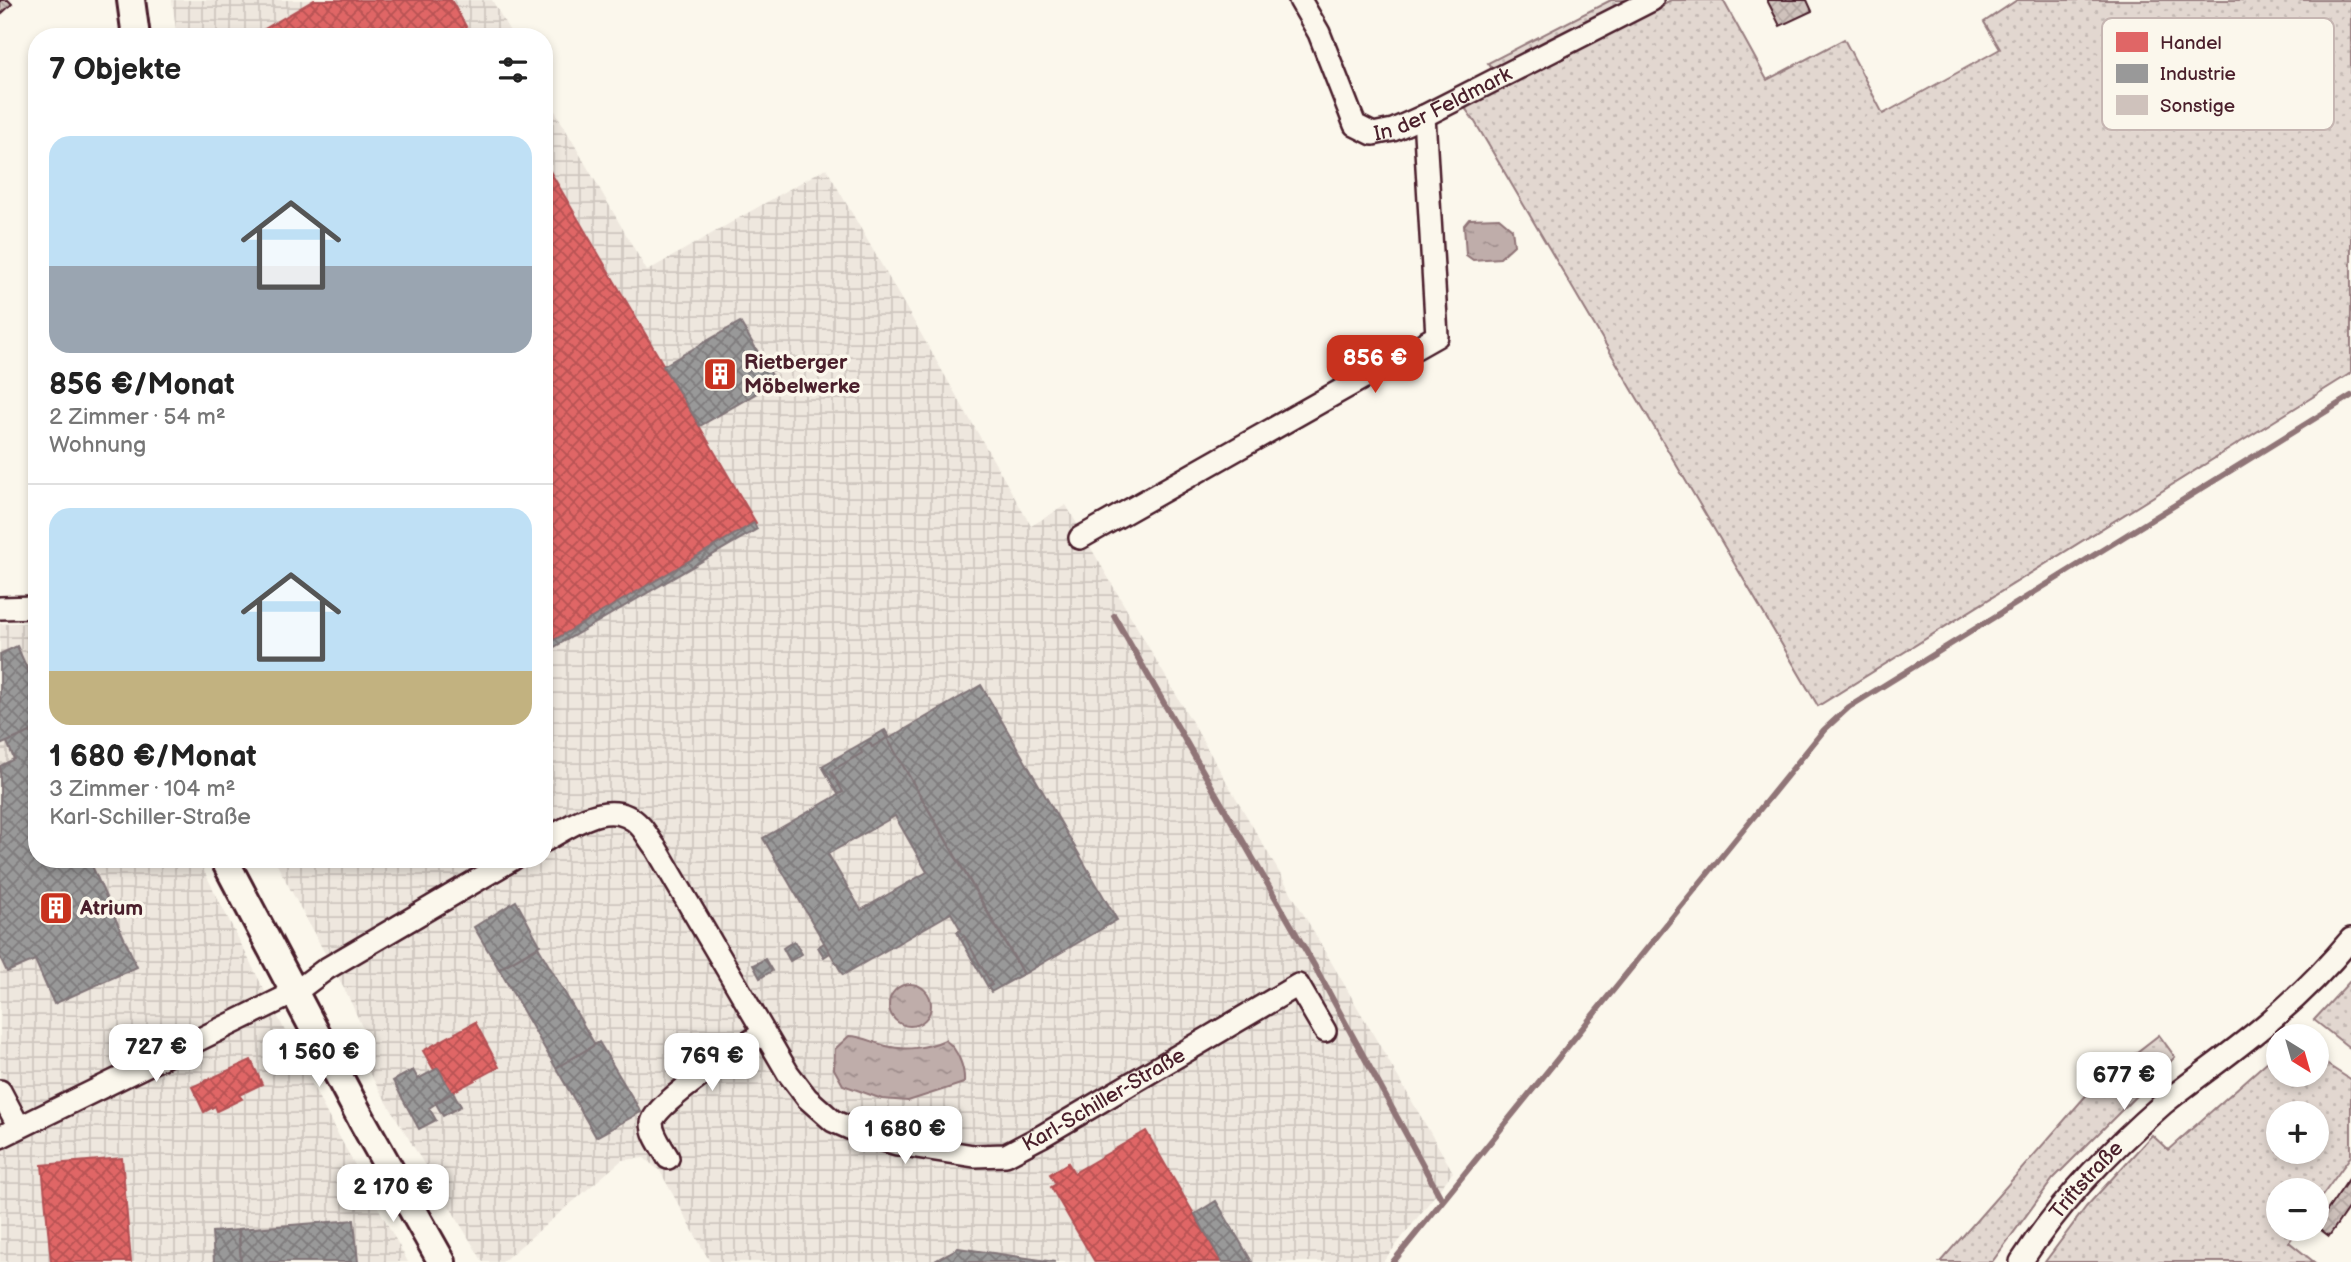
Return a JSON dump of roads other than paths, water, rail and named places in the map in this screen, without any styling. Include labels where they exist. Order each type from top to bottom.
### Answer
[{"type":"main road","points":[[131,0],[135,28]]},
{"type":"main road","points":[[229,868],[442,1262]]},
{"type":"street","name":"In der Feldmark","points":[[1300,0],[1319,33],[1355,125],[1373,134],[1394,130],[1424,116],[1651,0]]},
{"type":"street","points":[[1080,538],[1437,336],[1424,116]]},
{"type":"street","points":[[0,608],[28,607]]},
{"type":"street","name":"Karl-Schiller-Straße","points":[[553,836],[587,817],[604,813],[622,815],[638,824],[656,848],[763,1033],[807,1098],[833,1121],[865,1135],[897,1144],[974,1156],[1006,1154],[1042,1136],[1298,985],[1325,1031]]},
{"type":"street","points":[[0,1091],[10,1132],[294,993],[326,969],[498,868]]},
{"type":"street","name":"Triftstraße","points":[[2021,1262],[2072,1194],[2121,1142],[2164,1104],[2272,1019],[2324,971],[2351,939]]},
{"type":"street","points":[[668,1158],[654,1134],[652,1124],[659,1110],[699,1077],[763,1033]]},
{"type":"water","points":[[1499,218],[1512,229],[1514,245],[1500,258],[1473,260],[1466,255],[1464,225],[1469,219]]},
{"type":"water","points":[[910,984],[925,990],[931,1005],[925,1020],[910,1026],[895,1020],[889,1005],[895,990]]},
{"type":"water","points":[[849,1036],[901,1048],[923,1047],[945,1040],[954,1048],[960,1059],[964,1083],[908,1101],[882,1099],[843,1085],[834,1069],[835,1049]]},
{"type":"waterway","points":[[1393,1262],[1824,730],[1849,707],[2351,396]]},
{"type":"waterway","points":[[1114,616],[1314,965],[1442,1200]]},
{"type":"place","name":"Rietberger Möbelwerke","points":[[720,374]]},
{"type":"place","name":"Atrium","points":[[56,908]]}]
